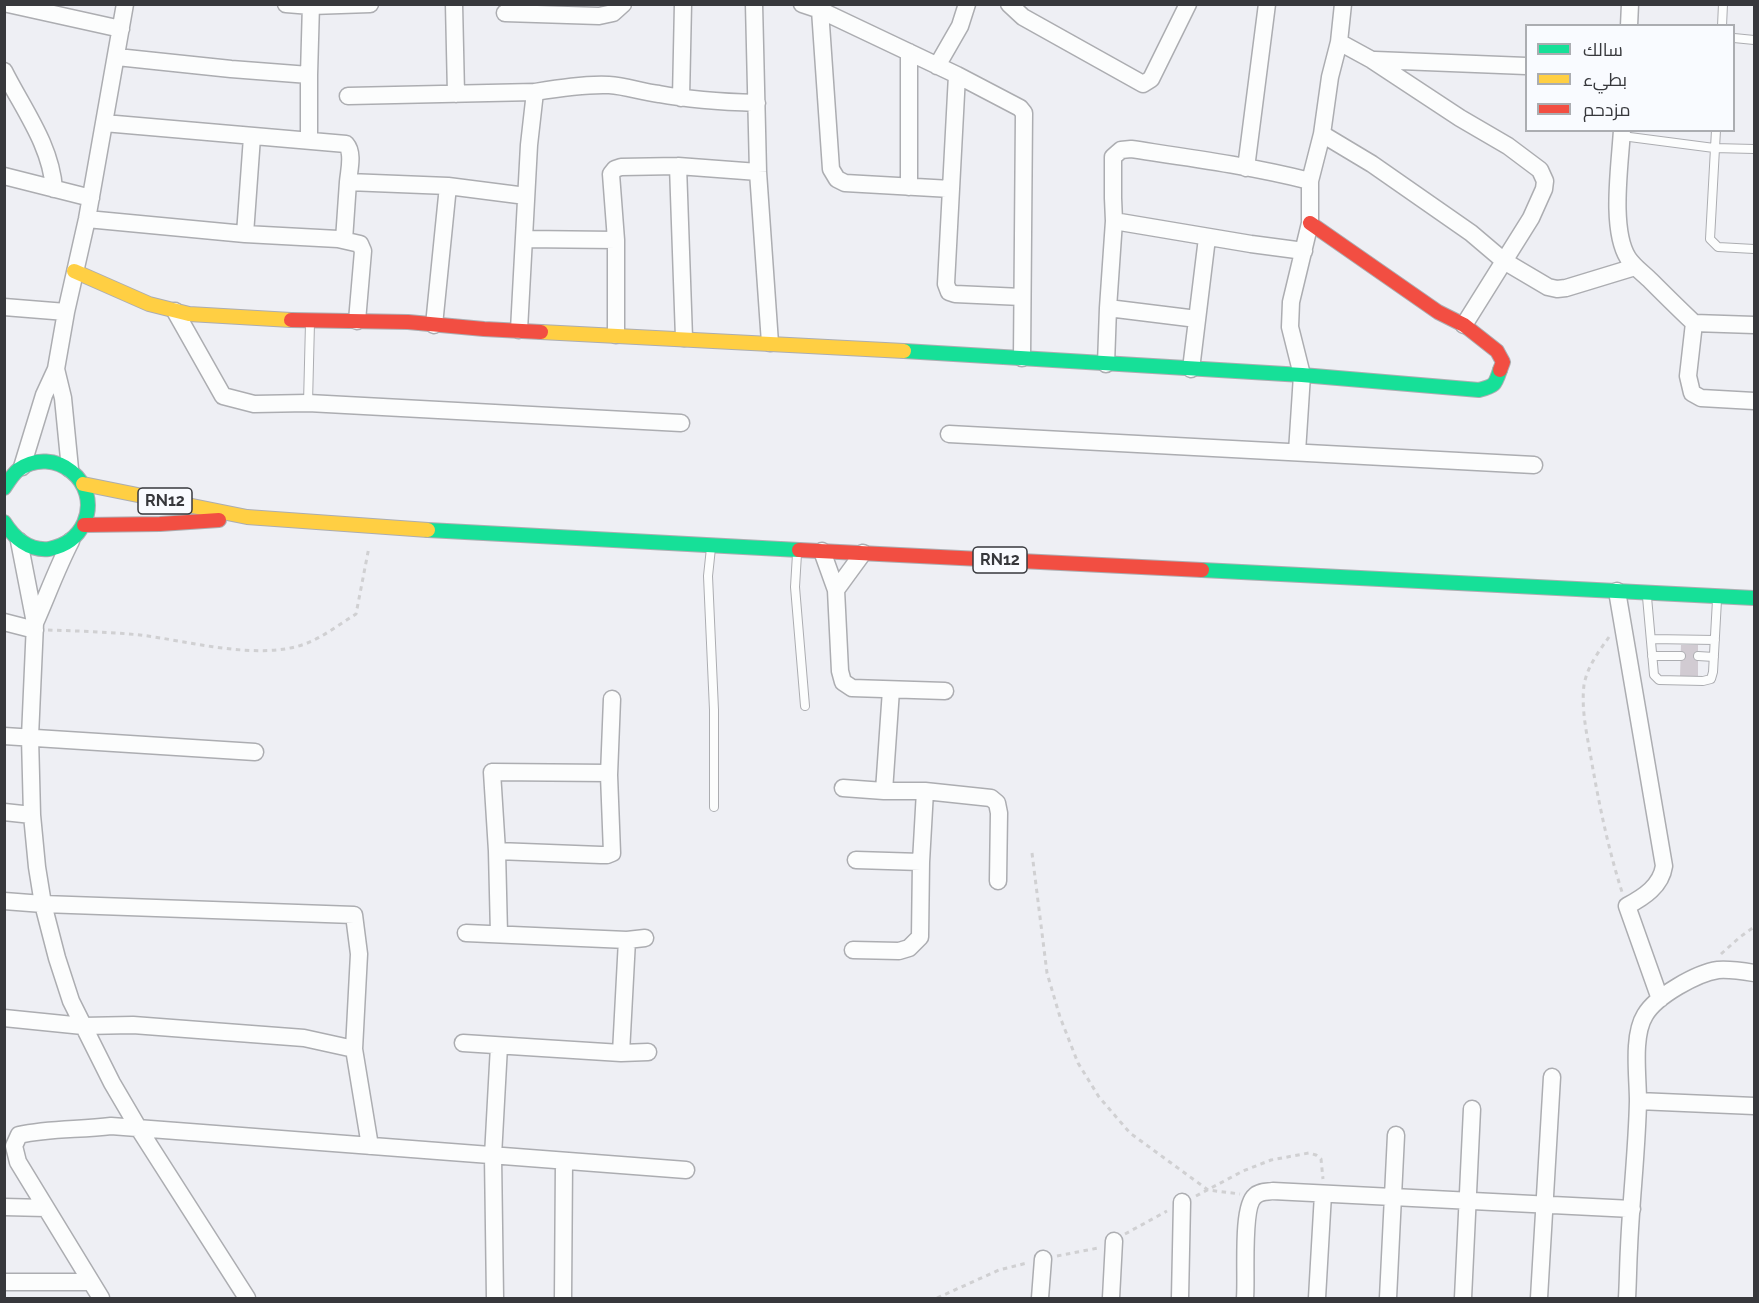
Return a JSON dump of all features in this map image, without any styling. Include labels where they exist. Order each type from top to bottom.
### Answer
[{"type":"main road","points":[[74,272],[127,296],[175,311],[228,317],[357,321],[684,338],[1302,375],[1479,390],[1495,384],[1503,362],[1492,347],[1464,325],[1438,312],[1310,223]]},
{"type":"main road","points":[[5,523],[19,541],[40,549],[51,549],[71,541],[78,534],[88,515],[89,504],[83,484],[70,469],[61,464],[41,461],[22,467],[6,483]]},
{"type":"main road","name":"RN12","points":[[83,484],[247,517]]},
{"type":"main road","name":"RN12","points":[[84,525],[193,522],[247,517],[488,534],[798,551],[1755,598]]},
{"type":"street","points":[[8,4],[122,28]]},
{"type":"street","points":[[22,467],[44,395],[56,369],[74,272],[91,198],[125,4]]},
{"type":"street","points":[[286,4],[370,4]]},
{"type":"street","points":[[454,4],[456,94]]},
{"type":"street","points":[[505,13],[599,16],[614,13],[623,4]]},
{"type":"street","points":[[681,98],[683,4]]},
{"type":"street","points":[[754,4],[758,172],[770,344]]},
{"type":"street","points":[[802,4],[820,10],[957,75],[1020,108],[1024,113],[1022,358]]},
{"type":"street","points":[[938,66],[960,26],[967,4]]},
{"type":"street","points":[[1009,4],[1023,17],[1143,84],[1151,79],[1188,4]]},
{"type":"street","points":[[1246,168],[1268,4]]},
{"type":"street","points":[[1297,452],[1302,375],[1290,327],[1291,302],[1310,223],[1310,181],[1322,134],[1330,77],[1340,42],[1343,4]]},
{"type":"street","points":[[1629,24],[1630,4]]},
{"type":"street","points":[[309,140],[311,5]]},
{"type":"street","points":[[820,10],[831,169],[837,179],[845,183],[951,189]]},
{"type":"street","points":[[1340,42],[1508,146],[1540,170],[1545,181],[1544,189],[1531,218],[1464,325]]},
{"type":"street","points":[[909,52],[909,187]]},
{"type":"street","points":[[117,57],[309,75]]},
{"type":"street","points":[[1372,60],[1525,66]]},
{"type":"street","points":[[4,71],[46,153],[54,189]]},
{"type":"street","points":[[957,75],[945,284],[949,292],[956,294],[1022,297]]},
{"type":"street","points":[[348,96],[535,92],[585,85],[609,85],[681,98],[757,103]]},
{"type":"street","points":[[519,330],[529,146],[535,92]]},
{"type":"street","points":[[104,123],[346,144],[349,147],[344,240]]},
{"type":"street","points":[[1622,133],[1618,182],[1620,234],[1623,248],[1635,267],[1694,323],[1755,324]]},
{"type":"street","points":[[1322,134],[1372,164],[1471,233],[1504,261],[1548,287],[1557,289],[1635,267]]},
{"type":"street","points":[[245,234],[252,137]]},
{"type":"street","points":[[1106,364],[1114,221],[1113,157],[1121,150],[1131,149],[1192,158],[1310,181]]},
{"type":"street","points":[[616,335],[616,240],[611,174],[621,167],[678,166],[758,172]]},
{"type":"street","points":[[678,166],[684,338]]},
{"type":"street","points":[[4,176],[91,198]]},
{"type":"street","points":[[348,182],[448,186],[526,196]]},
{"type":"street","points":[[434,325],[448,186]]},
{"type":"street","points":[[87,219],[245,234],[344,240],[360,244],[363,251],[357,321]]},
{"type":"street","points":[[1114,221],[1304,250]]},
{"type":"street","points":[[1191,369],[1207,237]]},
{"type":"street","points":[[524,239],[616,240]]},
{"type":"street","points":[[4,307],[66,312]]},
{"type":"street","points":[[1108,308],[1197,319]]},
{"type":"street","points":[[175,311],[223,396],[254,404],[308,403],[681,423]]},
{"type":"street","points":[[1694,323],[1688,376],[1692,393],[1701,398],[1755,401]]},
{"type":"street","points":[[56,369],[63,398],[70,469]]},
{"type":"street","points":[[949,434],[1534,465]]},
{"type":"street","points":[[19,541],[35,626],[30,737],[32,815],[43,904],[57,958],[71,1001],[112,1083],[247,1299]]},
{"type":"street","points":[[35,626],[56,570],[71,541]]},
{"type":"street","points":[[822,551],[836,590],[840,671],[843,682],[852,688],[945,691]]},
{"type":"street","points":[[836,590],[863,553]]},
{"type":"street","points":[[1617,591],[1664,866],[1663,876],[1656,886],[1626,906],[1660,999]]},
{"type":"street","points":[[4,621],[35,626]]},
{"type":"street","points":[[884,791],[891,690]]},
{"type":"street","points":[[497,851],[601,855],[612,853],[609,773],[612,699]]},
{"type":"street","points":[[4,736],[131,746],[255,752]]},
{"type":"street","points":[[499,934],[492,772],[609,773]]},
{"type":"street","points":[[843,788],[925,791],[991,798],[997,803],[999,813],[998,881]]},
{"type":"street","points":[[853,950],[899,951],[909,948],[920,937],[925,791]]},
{"type":"street","points":[[4,812],[32,815]]},
{"type":"street","points":[[856,860],[921,862]]},
{"type":"street","points":[[4,901],[354,915],[359,954],[354,1049],[370,1146]]},
{"type":"street","points":[[466,933],[627,940],[645,938]]},
{"type":"street","points":[[621,1053],[627,940]]},
{"type":"street","points":[[1627,1299],[1638,1101],[1637,1055],[1641,1023],[1645,1015],[1660,999],[1707,972],[1734,970],[1755,973]]},
{"type":"street","points":[[4,1018],[82,1026],[133,1025],[304,1038],[354,1049]]},
{"type":"street","points":[[463,1043],[648,1053]]},
{"type":"street","points":[[495,1299],[494,1156],[499,1046]]},
{"type":"street","points":[[1539,1299],[1552,1077]]},
{"type":"street","points":[[1638,1101],[1755,1106]]},
{"type":"street","points":[[1463,1299],[1472,1109]]},
{"type":"street","points":[[101,1299],[18,1162],[14,1146],[19,1134],[111,1126],[686,1170]]},
{"type":"street","points":[[1388,1299],[1396,1135]]},
{"type":"street","points":[[563,1299],[564,1161]]},
{"type":"street","points":[[1245,1299],[1247,1212],[1254,1196],[1262,1192],[1393,1196],[1632,1209]]},
{"type":"street","points":[[1317,1299],[1323,1194]]},
{"type":"street","points":[[1180,1299],[1182,1202]]},
{"type":"street","points":[[4,1207],[46,1208]]},
{"type":"street","points":[[1111,1299],[1114,1240]]},
{"type":"street","points":[[1040,1299],[1043,1258]]},
{"type":"street","points":[[4,1282],[91,1282]]},
{"type":"lane","points":[[1722,24],[1723,4]]},
{"type":"lane","points":[[1735,38],[1755,40]]},
{"type":"lane","points":[[1716,132],[1710,239],[1718,247],[1755,249]]},
{"type":"lane","points":[[1622,133],[1714,148],[1755,150]]},
{"type":"lane","points":[[308,403],[310,321]]},
{"type":"lane","points":[[711,545],[708,576],[714,710],[714,807]]},
{"type":"lane","points":[[798,551],[795,587],[805,706]]},
{"type":"lane","points":[[1647,594],[1654,675],[1657,679],[1703,681],[1713,676],[1717,596]]},
{"type":"lane","points":[[1651,639],[1715,640]]},
{"type":"lane","points":[[1652,656],[1681,656]]},
{"type":"lane","points":[[1698,657],[1714,657]]},
{"type":"path","points":[[35,626],[141,635],[247,650],[281,650],[304,644],[321,637],[356,614],[374,525]]},
{"type":"path","points":[[1621,618],[1590,668],[1584,685],[1584,711],[1601,815],[1626,906]]},
{"type":"path","points":[[1032,853],[1047,973],[1060,1017],[1078,1063],[1099,1097],[1130,1133],[1208,1190],[1254,1196]]},
{"type":"path","points":[[1707,972],[1720,954],[1740,936],[1755,927]]},
{"type":"path","points":[[937,1299],[999,1270],[1043,1258]]},
{"type":"building","points":[[1681,645],[1698,645],[1698,676],[1680,676]]},
{"type":"traffic: fast","points":[[904,351],[1302,375],[1479,390],[1494,384],[1500,370]]},
{"type":"traffic: fast","points":[[4,488],[18,470],[32,463],[46,462],[59,465],[71,471],[81,481],[88,508],[84,523],[74,537],[60,546],[49,549],[29,546],[12,533],[4,522]]},
{"type":"traffic: fast","points":[[428,530],[799,550]]},
{"type":"traffic: fast","points":[[1202,570],[1754,598]]},
{"type":"traffic: slow","points":[[74,271],[149,304],[189,314],[291,320]]},
{"type":"traffic: slow","points":[[541,332],[904,351]]},
{"type":"traffic: slow","points":[[83,484],[247,517],[428,530]]},
{"type":"traffic: jam","points":[[1310,223],[1438,312],[1464,325],[1497,351],[1503,362],[1500,370]]},
{"type":"traffic: jam","points":[[291,320],[408,322],[541,332]]},
{"type":"traffic: jam","points":[[84,525],[160,524],[219,520]]},
{"type":"traffic: jam","points":[[799,550],[1202,570]]}]
